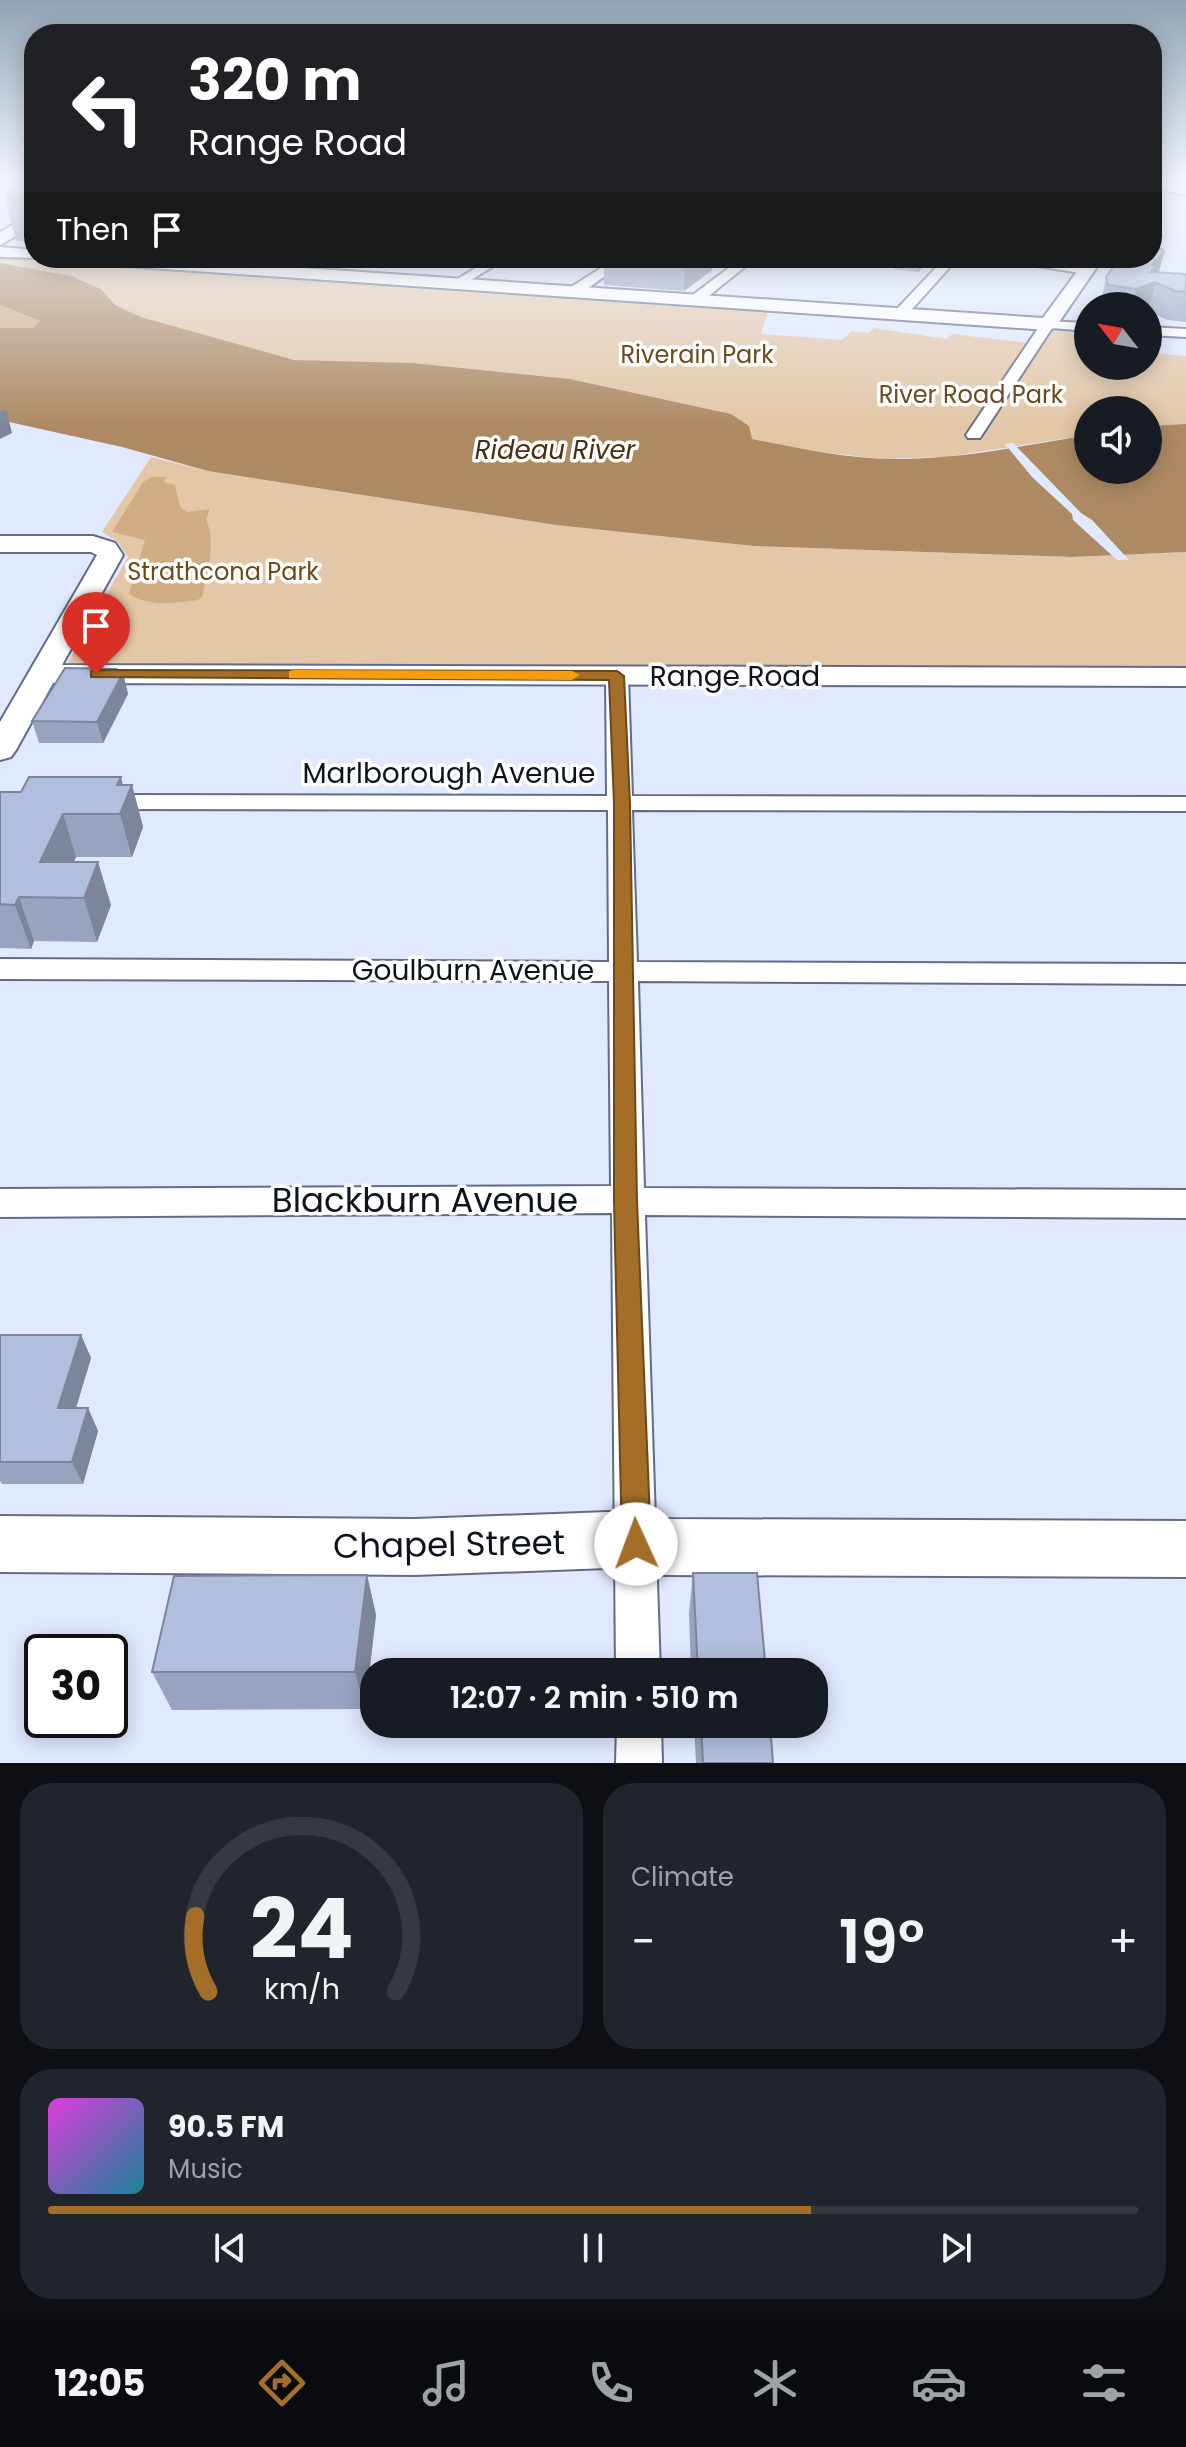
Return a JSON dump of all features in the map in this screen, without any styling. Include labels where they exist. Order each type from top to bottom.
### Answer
[{"type":"street","points":[[257,268],[1074,326]]},
{"type":"street","points":[[340,275],[354,268]]},
{"type":"street","points":[[457,283],[483,268]]},
{"type":"street","points":[[573,292],[609,268]]},
{"type":"street","points":[[695,300],[737,268]]},
{"type":"street","points":[[900,314],[943,268]]},
{"type":"street","points":[[974,435],[1088,268]]},
{"type":"street","points":[[1162,332],[1186,333]]},
{"type":"street","points":[[0,544],[85,544],[106,548],[109,559],[0,750]]},
{"type":"street","name":"Range Road","points":[[45,674],[1184,679]]},
{"type":"street","points":[[617,676],[622,804],[625,1201],[638,1658]]},
{"type":"street","name":"Marlborough Avenue","points":[[78,802],[346,805],[597,801],[622,804],[1186,804]]},
{"type":"street","name":"Goulburn Avenue","points":[[0,969],[1186,974]]},
{"type":"street","name":"Blackburn Avenue","points":[[0,1203],[625,1201],[1186,1204]]},
{"type":"street","name":"Chapel Street","points":[[0,1544],[415,1547],[608,1540],[665,1547],[1186,1549]]},
{"type":"street","points":[[639,1738],[639,1763]]},
{"type":"green space","name":"Riverain Park","points":[[0,262],[24,262],[24,267],[0,263]]},
{"type":"green space","name":"Riverain Park","points":[[27,268],[166,268],[769,308],[761,334],[842,340],[852,331],[869,333],[874,328],[947,339],[952,334],[1028,343],[1038,328],[1074,330],[1074,380],[1162,380],[1162,354],[1186,356],[1186,424],[1162,425],[1162,396],[1074,396],[1074,437],[945,457],[883,459],[811,451],[751,439],[731,414],[570,379],[413,363],[294,360],[141,317],[115,305],[101,289],[71,276]]},
{"type":"green space","name":"Strathcona Park","points":[[151,457],[208,471],[556,525],[754,546],[1072,557],[1186,552],[1186,666],[66,666],[128,557],[117,541],[102,532]]},
{"type":"shaded area","points":[[0,305],[40,321],[33,328],[0,328]]},
{"type":"shaded area","points":[[152,477],[166,477],[164,482],[175,485],[180,507],[187,512],[210,509],[206,519],[210,557],[202,597],[198,600],[153,602],[129,594],[145,540],[112,532],[143,482]]},
{"type":"water","name":"Rideau River","points":[[0,263],[71,276],[101,289],[115,305],[141,317],[294,360],[413,363],[570,379],[731,414],[749,426],[752,439],[847,456],[904,459],[950,456],[1074,437],[1074,484],[1162,484],[1162,425],[1186,424],[1186,552],[1072,557],[754,546],[556,525],[208,471],[122,447],[0,420],[0,328],[33,328],[40,321],[0,305]]},
{"type":"pier","points":[[1013,443],[1129,560],[1117,560],[1073,520],[1072,514],[1032,477],[1005,444]]},
{"type":"building","points":[[1113,268],[1155,268],[1151,272],[1186,274],[1186,292],[1175,291],[1155,282],[1136,289],[1108,285],[1106,277]]},
{"type":"building","points":[[65,668],[116,669],[114,673],[123,673],[97,722],[32,721]]},
{"type":"building","points":[[29,777],[121,777],[117,785],[132,785],[120,814],[63,814],[40,862],[98,862],[84,898],[19,897],[15,905],[0,904],[0,792],[21,792]]},
{"type":"building","points":[[0,1335],[81,1335],[58,1408],[88,1408],[72,1462],[0,1462]]},
{"type":"building","points":[[693,1573],[757,1573],[765,1658],[697,1658]]},
{"type":"building","points":[[367,1575],[355,1672],[152,1672],[174,1576]]},
{"type":"building","points":[[702,1738],[771,1738],[773,1763],[703,1763]]},
{"type":"slow traffic","points":[[294,675],[572,675]]},
{"type":"route","points":[[96,674],[617,676],[622,804],[625,1201],[636,1544]]},
{"type":"park label","name":"River Road Park","points":[[971,394]]}]
